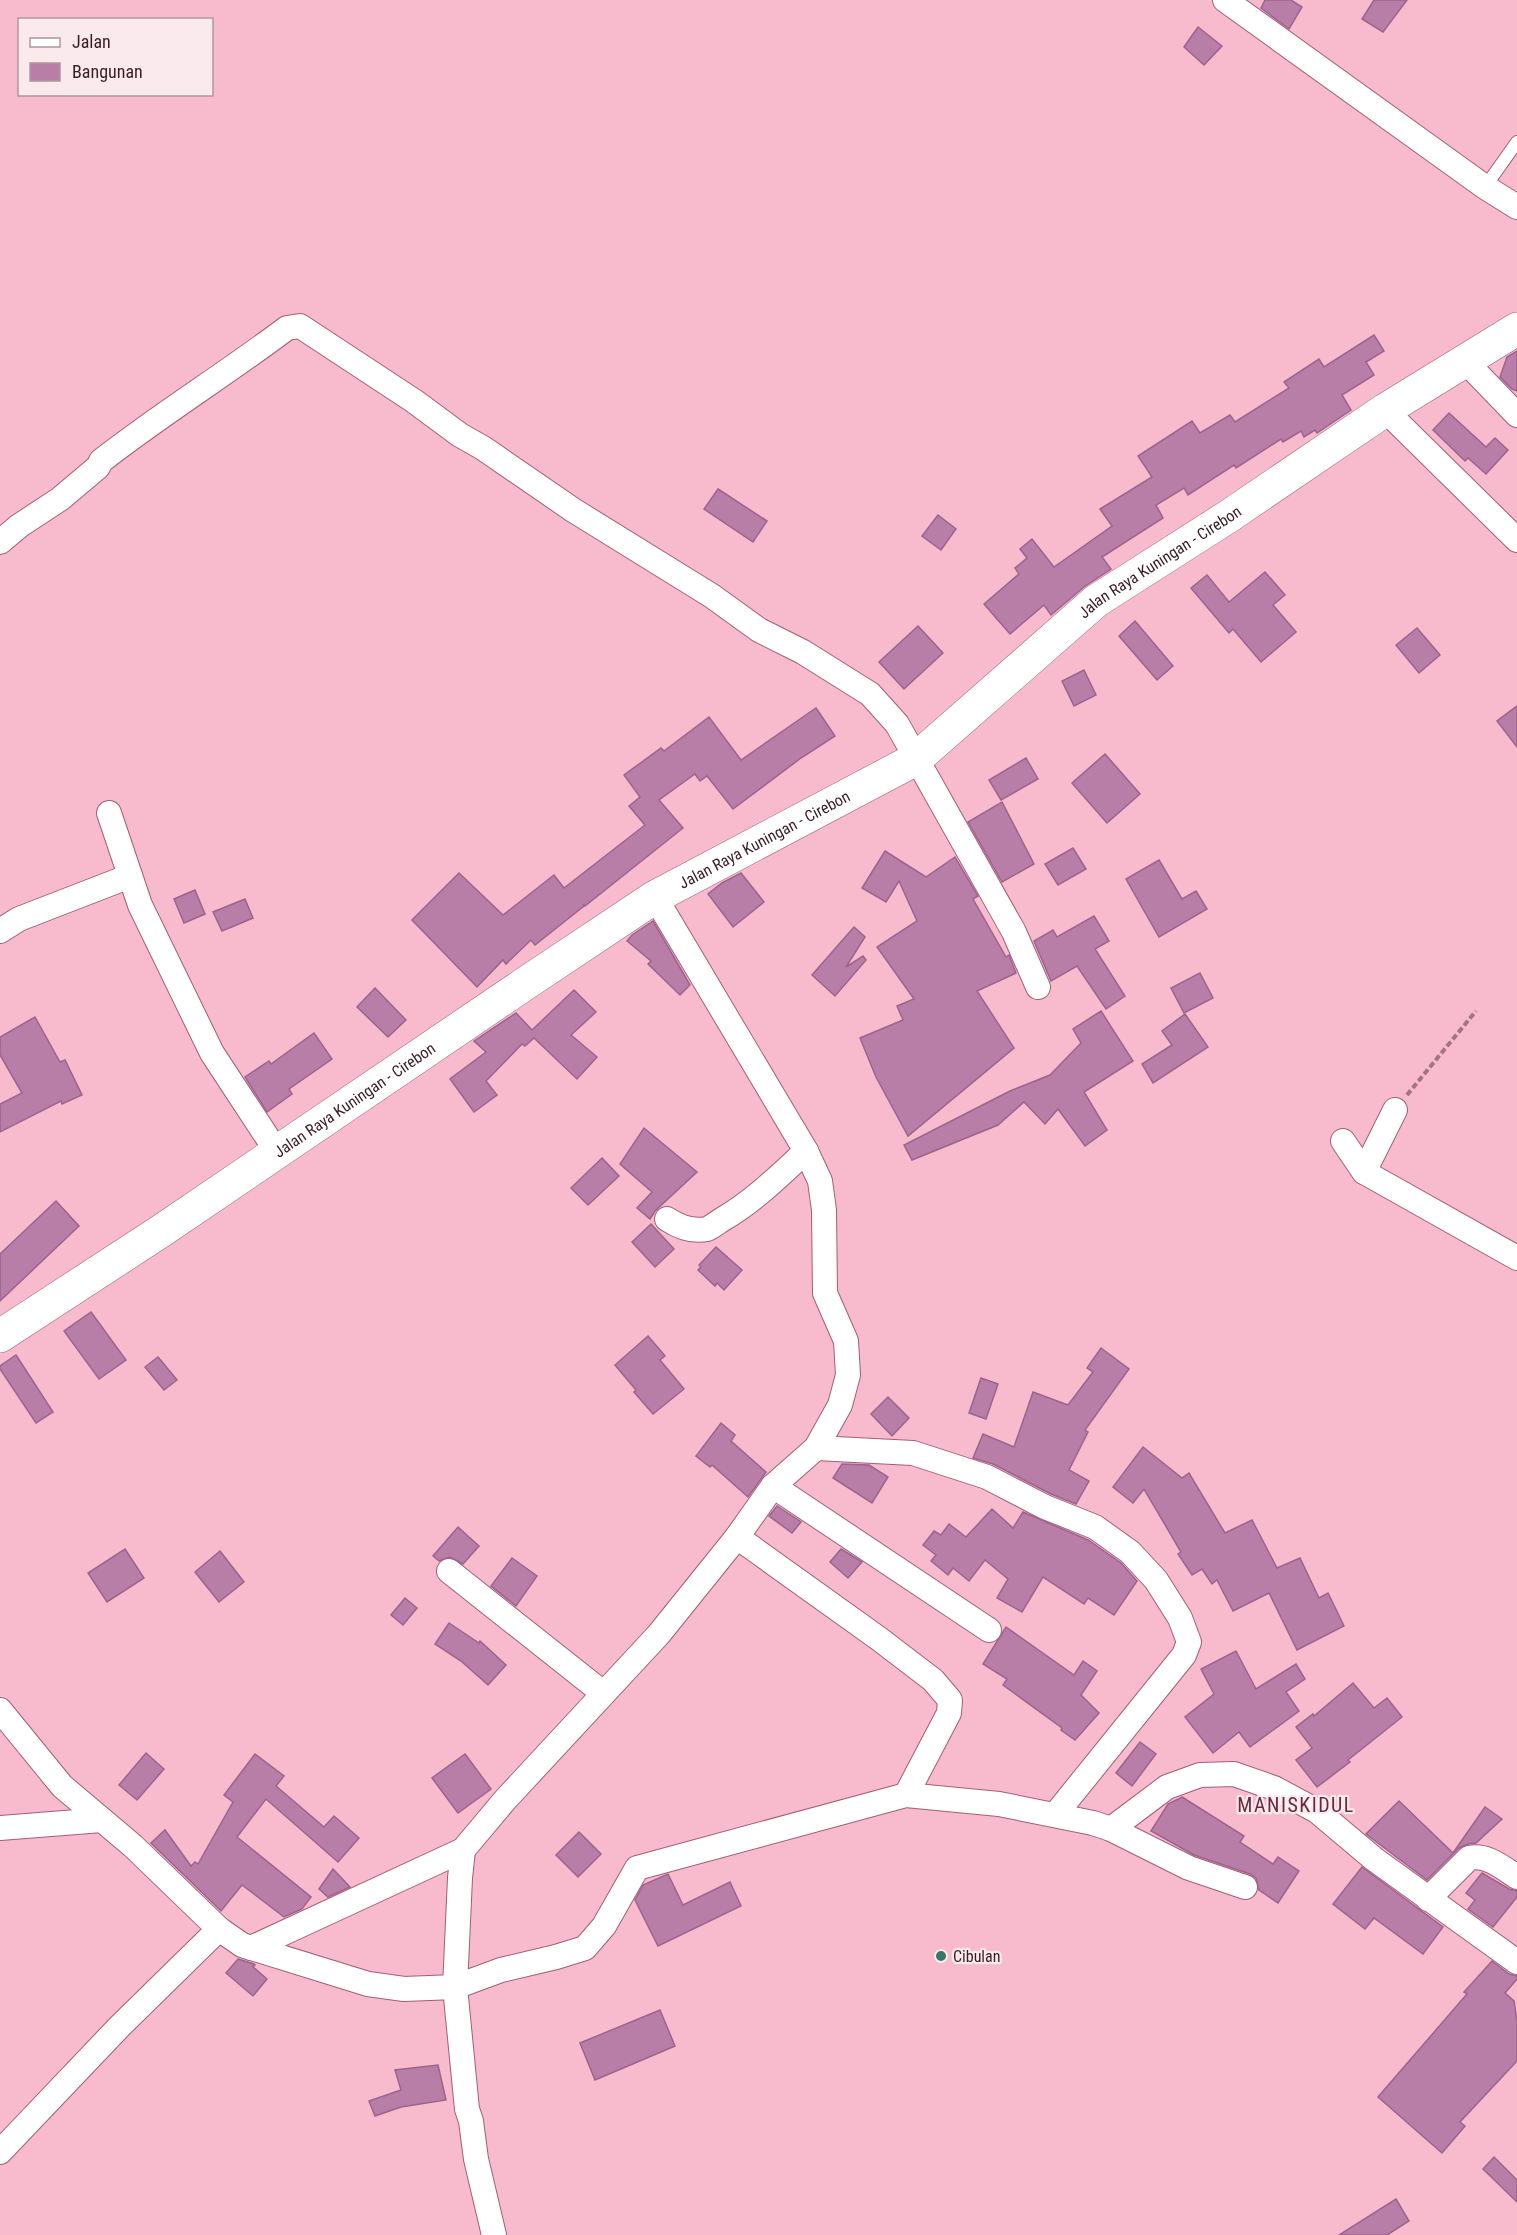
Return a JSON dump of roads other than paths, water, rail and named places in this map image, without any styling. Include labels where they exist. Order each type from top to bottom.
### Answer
[{"type":"highway","name":"Jalan Raya Kuningan - Cirebon","points":[[0,1336],[161,1231],[655,897],[916,759],[1096,601],[1229,516],[1385,410],[1517,329]]},
{"type":"street","points":[[1225,0],[1485,188],[1517,207]]},
{"type":"street","points":[[0,542],[19,526],[60,499],[98,467],[101,461],[158,418],[190,398],[287,328],[300,326],[414,400],[460,435],[483,448],[573,510],[712,596],[759,630],[803,652],[870,694],[897,724],[1014,932],[1038,987]]},
{"type":"street","points":[[1466,362],[1517,415]]},
{"type":"street","points":[[1385,410],[1517,540]]},
{"type":"street","points":[[109,813],[145,915],[212,1053],[277,1152]]},
{"type":"street","points":[[0,931],[19,919],[130,876]]},
{"type":"street","points":[[251,1947],[463,1850],[505,1800],[659,1634],[736,1537],[773,1486],[816,1448],[840,1405],[848,1375],[846,1341],[825,1293],[824,1210],[820,1181],[806,1151],[655,897]]},
{"type":"street","points":[[1364,1172],[1395,1110]]},
{"type":"street","points":[[1343,1141],[1364,1172],[1517,1258]]},
{"type":"street","points":[[667,1219],[689,1230],[708,1228],[736,1211],[762,1191],[806,1151]]},
{"type":"street","points":[[816,1448],[913,1453],[987,1477],[1045,1508],[1095,1527],[1130,1552],[1156,1580],[1180,1618],[1189,1642],[1184,1655],[1055,1815]]},
{"type":"street","points":[[773,1486],[989,1630]]},
{"type":"street","points":[[736,1537],[878,1638],[933,1680],[950,1700],[949,1713],[906,1795]]},
{"type":"street","points":[[449,1571],[603,1693]]},
{"type":"street","points":[[0,1710],[62,1786],[133,1846],[219,1929],[242,1945],[300,1965],[368,1984],[404,1989],[455,1987],[501,1970],[585,1948],[604,1926],[637,1868],[906,1795],[999,1804],[1111,1829],[1189,1868],[1245,1887]]},
{"type":"street","points":[[1111,1829],[1167,1787],[1200,1775],[1234,1774],[1274,1788],[1317,1811],[1374,1859],[1517,1962]]},
{"type":"street","points":[[0,1828],[102,1820]]},
{"type":"street","points":[[463,1850],[455,1987],[464,2093],[476,2159],[494,2235]]},
{"type":"street","points":[[1428,1899],[1469,1858],[1474,1856],[1494,1862],[1517,1877]]},
{"type":"street","points":[[0,2152],[112,2034],[219,1929]]},
{"type":"lane","points":[[1485,188],[1517,142]]},
{"type":"place","name":"Cibulan","points":[[941,1956]]},
{"type":"district","name":"MANISKIDUL","points":[[1296,1805]]}]
